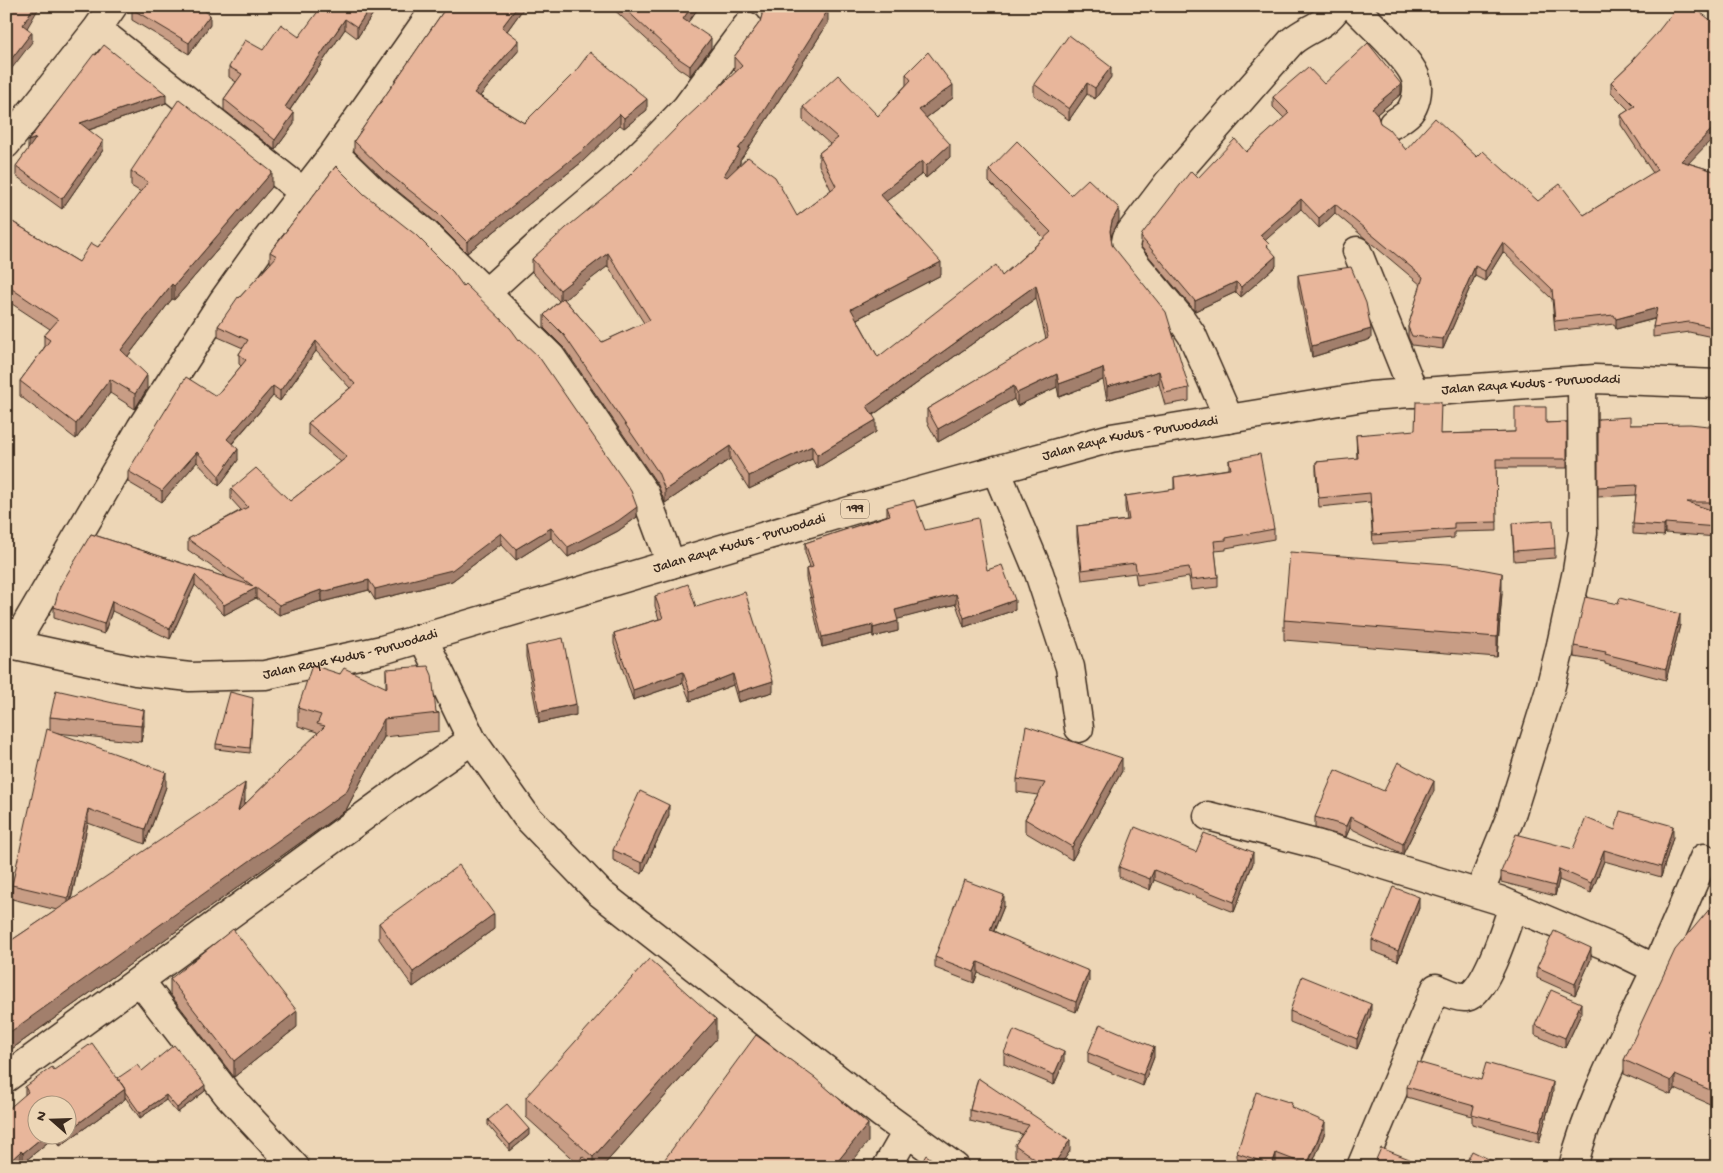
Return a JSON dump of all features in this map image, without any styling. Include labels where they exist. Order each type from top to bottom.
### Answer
[{"type":"street","points":[[6,144],[113,6]]},
{"type":"street","points":[[10,644],[141,428],[224,300],[334,153],[437,6]]},
{"type":"street","points":[[1229,418],[1192,335],[1127,254],[1127,237],[1168,183],[1291,42],[1316,28],[1332,15],[1338,6]]},
{"type":"street","points":[[1353,6],[1401,57],[1415,76],[1416,99],[1410,111],[1393,124]]},
{"type":"street","points":[[486,293],[556,229],[614,180],[657,138],[686,108],[747,26]]},
{"type":"street","points":[[97,29],[303,192]]},
{"type":"street","points":[[334,153],[374,192],[426,234],[551,357],[645,494],[672,564]]},
{"type":"street","points":[[1357,251],[1414,393]]},
{"type":"street","name":"Jalan Raya Kudus - Purwodadi","points":[[10,644],[136,671],[190,678],[265,675],[382,650],[847,512],[1111,438],[1370,396],[1596,379],[1717,384]]},
{"type":"street","points":[[1479,894],[1510,818],[1549,693],[1562,645],[1577,571],[1583,533],[1582,380]]},
{"type":"street","points":[[996,470],[1040,573],[1070,667],[1079,728]]},
{"type":"street","points":[[422,638],[472,740],[526,816],[600,893],[907,1132],[955,1167]]},
{"type":"street","points":[[6,1078],[404,787],[472,740]]},
{"type":"street","points":[[1208,816],[1316,844],[1479,894],[1513,906],[1656,968]]},
{"type":"street","points":[[1573,1167],[1580,1139],[1594,1100],[1656,968],[1704,858]]},
{"type":"street","points":[[1361,1167],[1436,988],[1464,997],[1477,991],[1492,961],[1513,906]]},
{"type":"street","points":[[140,981],[228,1095],[295,1167]]},
{"type":"street","points":[[887,1167],[907,1132]]},
{"type":"building","points":[[6,6],[34,6],[23,25],[32,32],[6,66]]},
{"type":"building","points":[[134,6],[199,6],[210,15],[189,43],[132,9]]},
{"type":"building","points":[[322,6],[371,6],[357,27],[345,19],[285,107],[294,113],[275,140],[224,99],[242,74],[229,67],[245,40],[263,50],[281,24],[299,37]]},
{"type":"building","points":[[447,6],[518,6],[502,27],[519,40],[474,93],[524,123],[575,72],[590,52],[647,99],[624,118],[620,114],[582,151],[467,242],[437,212],[384,170],[354,141]]},
{"type":"building","points":[[622,6],[692,6],[683,19],[711,38],[690,66],[678,58]]},
{"type":"building","points":[[773,6],[823,6],[828,10],[738,149],[740,150],[724,175],[727,177],[748,157],[775,177],[797,216],[836,186],[819,153],[838,138],[803,107],[838,75],[878,116],[911,80],[906,74],[928,52],[953,85],[919,110],[950,144],[926,166],[922,161],[880,194],[941,262],[851,309],[878,357],[996,265],[1002,276],[1051,232],[989,170],[1017,141],[1071,195],[1088,179],[1119,208],[1112,221],[1110,231],[1112,245],[1166,312],[1189,388],[1165,393],[1159,371],[1107,387],[1103,368],[1059,384],[1057,374],[1017,393],[1014,386],[938,429],[927,409],[1048,337],[1036,285],[867,406],[876,420],[817,455],[812,446],[749,476],[730,446],[665,490],[658,472],[564,335],[544,315],[563,298],[602,342],[650,320],[608,253],[560,290],[532,259],[628,177],[683,121],[742,66],[734,57],[760,22],[762,9],[768,13]]},
{"type":"building","points":[[1678,6],[1692,6],[1717,25],[1717,124],[1681,161],[1717,172],[1717,328],[1689,322],[1653,327],[1657,308],[1616,319],[1614,315],[1555,321],[1552,289],[1503,242],[1485,271],[1475,266],[1443,339],[1412,336],[1408,327],[1423,277],[1335,204],[1319,218],[1301,199],[1260,235],[1269,244],[1267,246],[1276,256],[1241,287],[1236,282],[1195,301],[1141,237],[1191,171],[1198,178],[1235,139],[1246,152],[1289,113],[1273,97],[1308,67],[1324,84],[1368,43],[1401,84],[1372,108],[1377,114],[1380,123],[1389,129],[1406,150],[1435,118],[1477,157],[1483,151],[1538,201],[1560,184],[1584,215],[1657,170],[1621,115],[1635,106],[1611,82],[1634,60]]},
{"type":"building","points":[[1069,35],[1111,67],[1095,88],[1087,83],[1069,109],[1034,84]]},
{"type":"building","points":[[104,45],[166,94],[80,123],[103,141],[62,199],[16,166],[36,138],[28,141],[94,54],[96,55]]},
{"type":"building","points":[[179,99],[272,172],[174,286],[172,284],[121,350],[147,375],[135,394],[110,379],[76,424],[20,381],[50,340],[44,336],[58,320],[6,285],[6,218],[79,262],[91,243],[98,247],[148,182],[131,171]]},
{"type":"building","points":[[336,166],[364,194],[416,235],[453,272],[463,286],[465,284],[511,329],[519,340],[539,357],[631,491],[637,507],[618,521],[568,547],[551,528],[516,549],[501,533],[452,570],[375,589],[369,580],[322,592],[321,590],[279,605],[256,588],[224,605],[195,575],[170,629],[112,601],[104,624],[54,607],[60,586],[91,534],[253,586],[188,539],[248,507],[231,489],[256,468],[290,501],[347,457],[308,423],[355,384],[316,341],[280,391],[273,386],[227,439],[238,449],[219,476],[197,452],[162,491],[128,471],[186,377],[216,396],[246,360],[239,354],[248,340],[218,326],[238,297],[277,256],[270,252]]},
{"type":"building","points":[[1351,267],[1366,303],[1371,329],[1312,346],[1298,275]]},
{"type":"building","points":[[1416,402],[1441,402],[1440,434],[1515,432],[1515,407],[1546,407],[1546,423],[1567,422],[1567,459],[1496,459],[1497,522],[1454,523],[1454,529],[1373,535],[1370,493],[1319,498],[1316,462],[1358,458],[1356,435],[1415,430]]},
{"type":"building","points":[[1630,417],[1630,425],[1690,424],[1717,427],[1717,502],[1687,502],[1717,512],[1717,527],[1665,523],[1664,526],[1633,524],[1637,485],[1598,487],[1598,419]]},
{"type":"building","points":[[1260,454],[1274,529],[1214,541],[1218,577],[1191,580],[1189,567],[1137,574],[1135,563],[1082,570],[1077,526],[1129,520],[1125,496],[1175,489],[1174,477],[1231,469],[1229,460]]},
{"type":"building","points":[[914,500],[925,530],[978,518],[987,570],[1002,565],[1015,600],[964,618],[956,594],[895,610],[898,621],[873,628],[873,625],[822,637],[806,569],[813,567],[805,543],[890,515],[887,507]]},
{"type":"building","points":[[1553,520],[1555,548],[1514,551],[1512,523]]},
{"type":"building","points":[[1290,552],[1460,565],[1502,573],[1497,637],[1284,620]]},
{"type":"building","points":[[688,584],[696,607],[745,592],[773,681],[738,692],[733,674],[690,691],[683,672],[633,690],[614,633],[663,618],[655,596]]},
{"type":"building","points":[[1585,597],[1618,604],[1620,598],[1680,614],[1666,669],[1605,654],[1606,652],[1574,646]]},
{"type":"building","points":[[563,638],[576,704],[539,712],[526,646]]},
{"type":"building","points":[[312,665],[340,674],[344,668],[387,688],[386,669],[428,666],[432,675],[436,712],[439,713],[384,719],[346,792],[6,1035],[6,944],[245,783],[238,811],[325,726],[317,724],[321,715],[298,708]]},
{"type":"building","points":[[56,690],[144,710],[141,726],[50,717]]},
{"type":"building","points":[[230,692],[253,698],[250,748],[216,744]]},
{"type":"building","points":[[1026,726],[1122,758],[1072,847],[1025,819],[1045,783],[1017,779]]},
{"type":"building","points":[[47,729],[166,772],[145,829],[88,809],[68,898],[12,885]]},
{"type":"building","points":[[1398,762],[1434,781],[1403,844],[1350,817],[1346,826],[1315,817],[1335,770],[1384,791]]},
{"type":"building","points":[[640,791],[669,805],[642,863],[613,850]]},
{"type":"building","points":[[1620,811],[1673,826],[1661,867],[1604,850],[1591,883],[1559,869],[1555,886],[1501,872],[1516,834],[1573,849],[1586,818],[1615,830]]},
{"type":"building","points":[[1135,827],[1196,852],[1204,833],[1253,852],[1234,902],[1154,870],[1150,879],[1119,867]]},
{"type":"building","points":[[459,865],[494,914],[413,972],[379,923]]},
{"type":"building","points":[[964,880],[1004,895],[990,930],[1089,971],[1076,1002],[978,962],[974,972],[935,957]]},
{"type":"building","points":[[1393,887],[1419,897],[1398,951],[1372,940]]},
{"type":"building","points":[[1717,900],[1717,1021],[1707,1032],[1717,1036],[1717,1093],[1675,1075],[1671,1081],[1624,1060],[1675,950]]},
{"type":"building","points":[[233,929],[297,1011],[234,1061],[170,979]]},
{"type":"building","points":[[1554,931],[1591,948],[1575,984],[1537,967]]},
{"type":"building","points":[[649,959],[716,1019],[593,1157],[526,1097]]},
{"type":"building","points":[[1302,976],[1371,1004],[1357,1039],[1290,1011]]},
{"type":"building","points":[[1551,990],[1581,1003],[1565,1038],[1535,1025]]},
{"type":"building","points":[[1100,1024],[1154,1047],[1143,1075],[1088,1053]]},
{"type":"building","points":[[1014,1030],[1064,1052],[1054,1075],[1004,1053]]},
{"type":"building","points":[[756,1035],[815,1078],[868,1124],[833,1167],[659,1167]]},
{"type":"building","points":[[92,1043],[125,1089],[78,1124],[78,1096],[28,1096],[28,1146],[32,1146],[23,1153],[21,1151],[6,1165],[6,1111],[28,1092],[25,1087],[52,1067],[54,1070]]},
{"type":"building","points":[[174,1045],[205,1085],[177,1108],[166,1095],[140,1113],[125,1092],[118,1078],[137,1065],[142,1071]]},
{"type":"building","points":[[1417,1062],[1481,1080],[1486,1063],[1553,1082],[1539,1132],[1472,1114],[1474,1106],[1407,1087]]},
{"type":"building","points":[[978,1078],[1070,1140],[1052,1167],[1046,1167],[1015,1145],[1029,1125],[970,1110]]},
{"type":"building","points":[[1256,1092],[1292,1103],[1291,1107],[1325,1122],[1307,1165],[1276,1153],[1272,1165],[1237,1153]]},
{"type":"building","points":[[507,1104],[529,1129],[510,1145],[488,1120]]},
{"type":"building","points":[[1381,1148],[1417,1162],[1416,1167],[1372,1167]]},
{"type":"building","points":[[1472,1151],[1505,1167],[1464,1167]]},
{"type":"building","points":[[926,1155],[943,1167],[919,1167]]},
{"type":"building","points":[[582,1156],[594,1167],[578,1167]]}]
